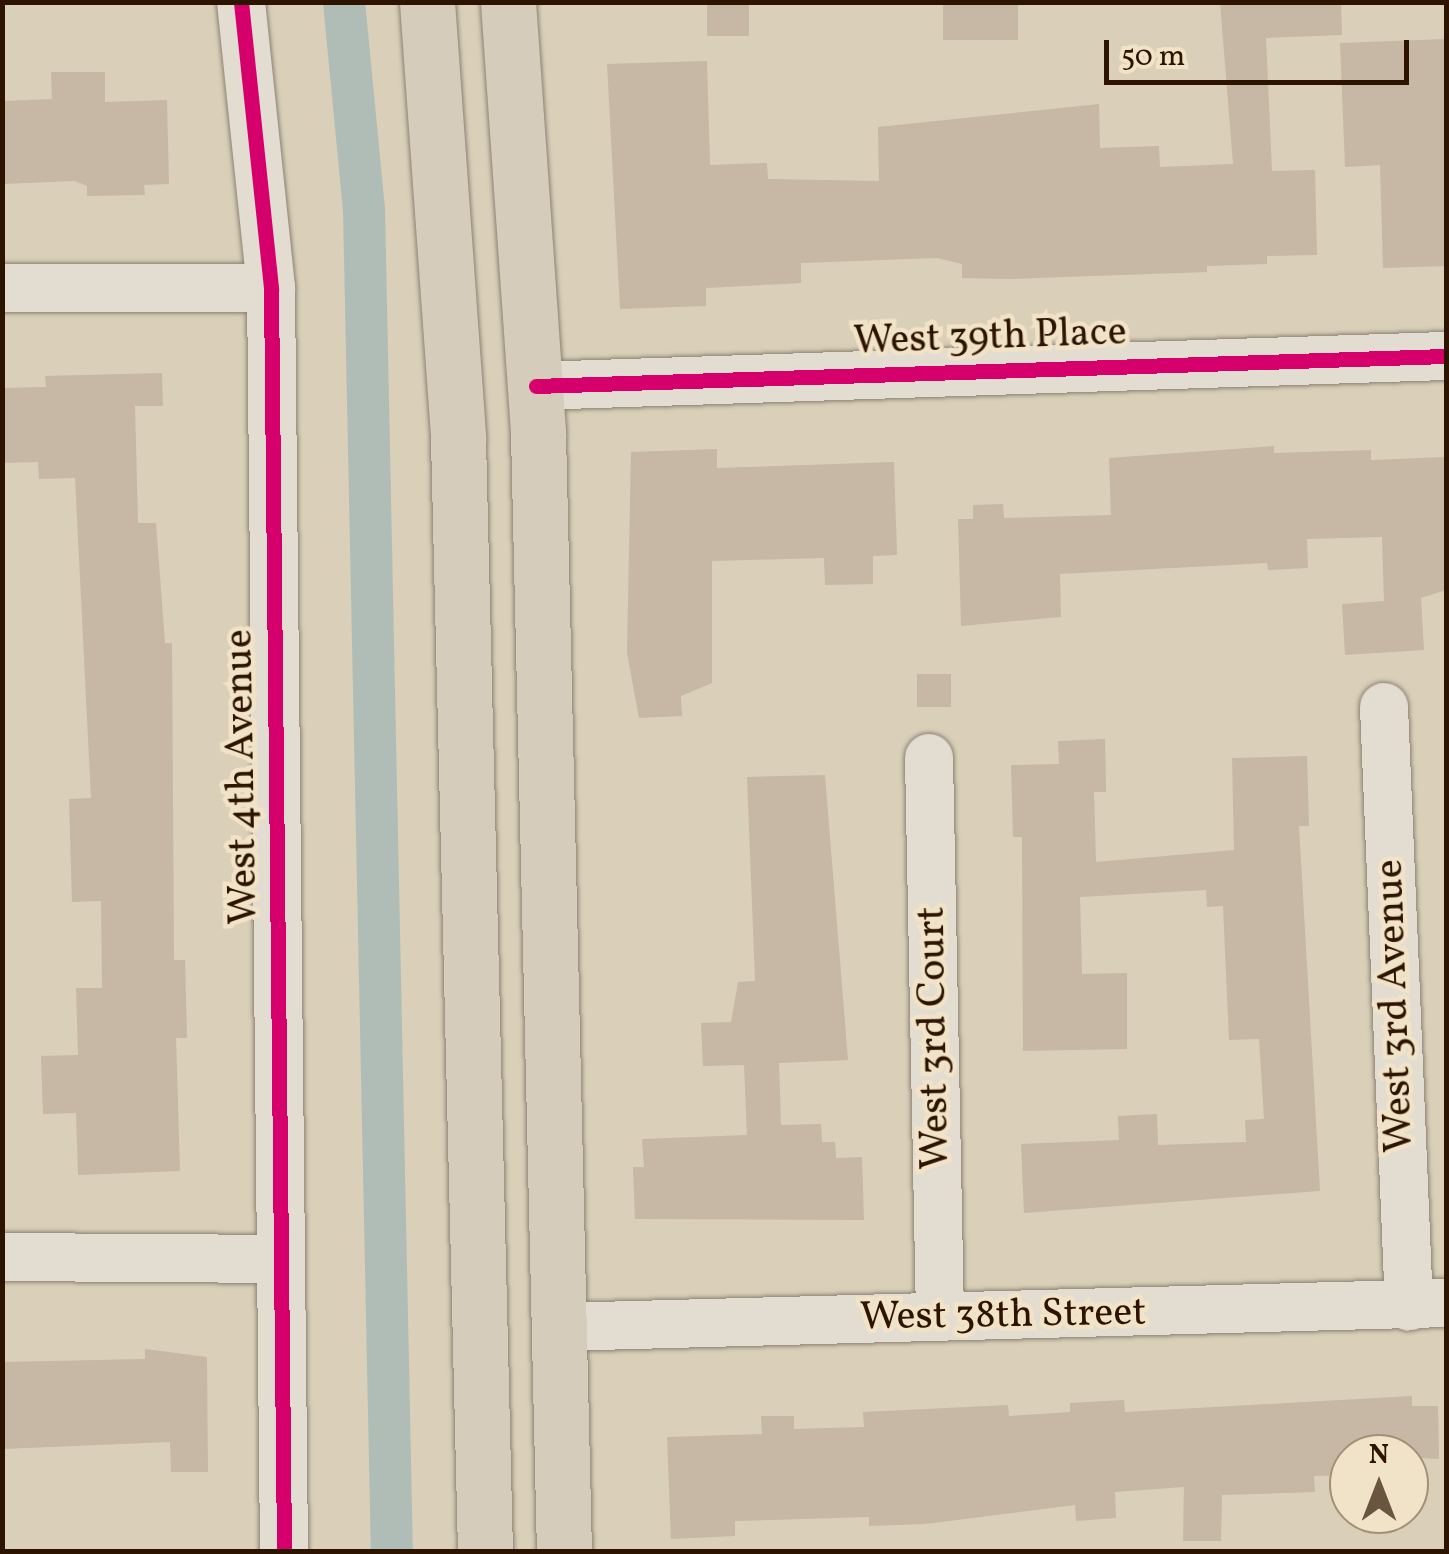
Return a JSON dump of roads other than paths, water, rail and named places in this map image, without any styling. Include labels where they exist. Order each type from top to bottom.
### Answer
[{"type":"main road","points":[[427,2],[458,439],[485,1552]]},
{"type":"main road","points":[[508,2],[536,386],[564,1552]]},
{"type":"main road","points":[[477,1256],[502,1300],[524,1319],[560,1327]]},
{"type":"street","name":"West 4th Avenue","points":[[241,2],[271,288],[284,1552]]},
{"type":"street","points":[[2,288],[271,288]]},
{"type":"street","name":"West 39th Place","points":[[536,386],[1446,356]]},
{"type":"street","name":"West 3rd Avenue","points":[[1384,707],[1428,1305]]},
{"type":"street","name":"West 3rd Court","points":[[929,758],[940,1318]]},
{"type":"street","points":[[2,1258],[281,1259]]},
{"type":"street","name":"West 38th Street","points":[[560,1327],[1428,1305]]},
{"type":"waterway","points":[[344,2],[364,209],[392,1552]]}]
